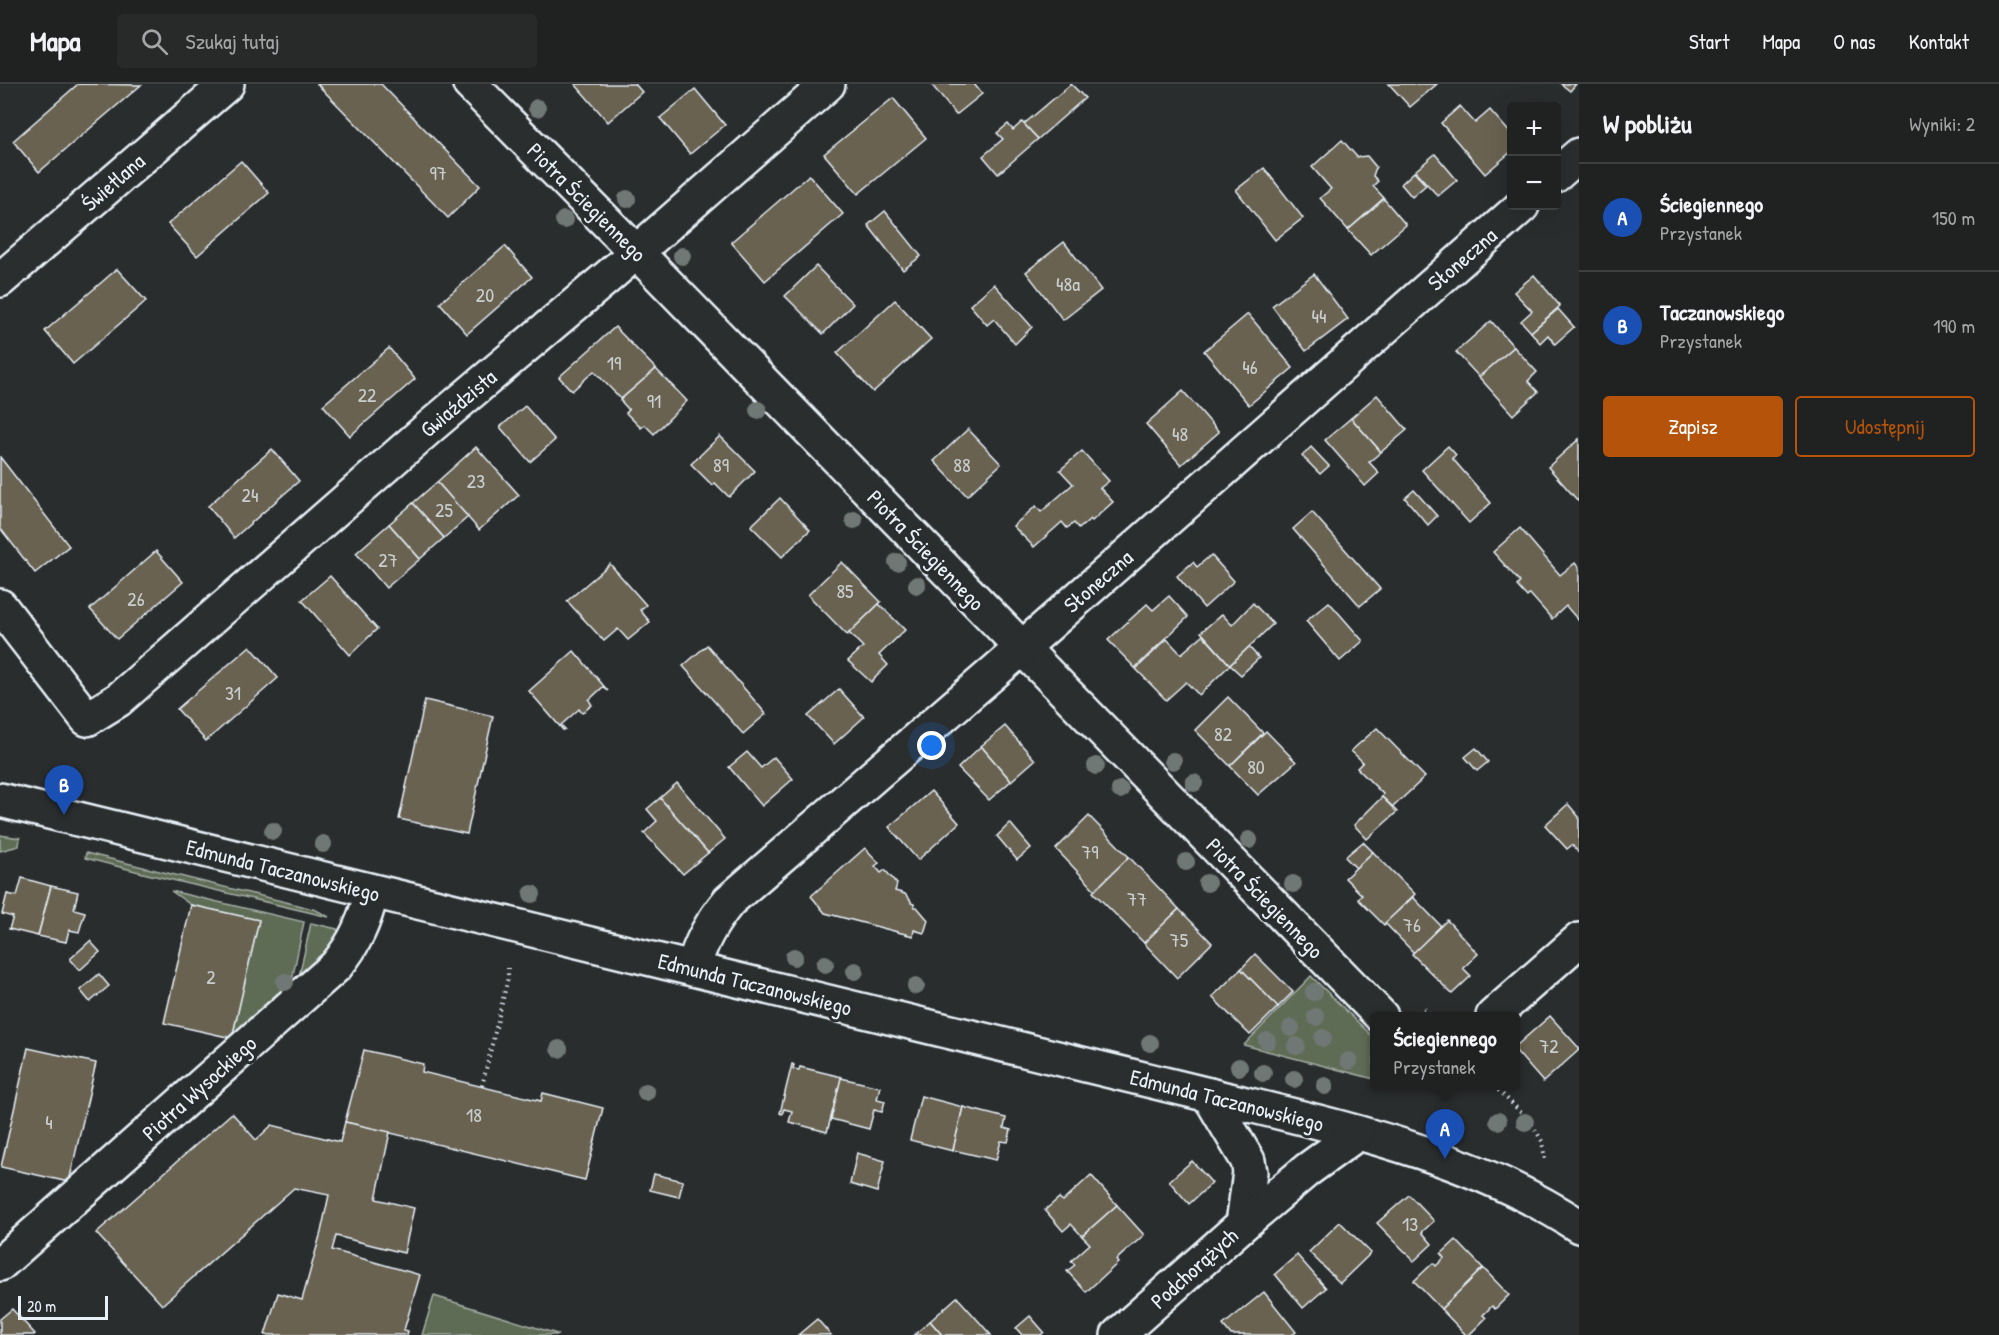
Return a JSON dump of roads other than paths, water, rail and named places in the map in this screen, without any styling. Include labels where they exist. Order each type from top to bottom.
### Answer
[{"type":"street","name":"Świetlana","points":[[0,280],[226,84]]},
{"type":"street","name":"Piotra Ściegiennego","points":[[470,84],[1376,1012]]},
{"type":"street","name":"Gwiaździsta","points":[[0,606],[87,719],[118,700],[431,426],[636,252],[828,84]]},
{"type":"street","points":[[1561,171],[1579,155]]},
{"type":"street","name":"Słoneczna","points":[[693,969],[699,948],[712,921],[729,901],[1022,648],[1517,210]]},
{"type":"street","name":"Edmunda Taczanowskiego","points":[[2,801],[1358,1132],[1435,1156],[1501,1182],[1579,1226]]},
{"type":"street","name":"Piotra Wysockiego","points":[[0,1264],[336,966],[350,950],[360,931],[372,892]]},
{"type":"street","points":[[1499,1012],[1579,940]]},
{"type":"street","name":"Podchorążych","points":[[1209,1095],[1248,1161],[1250,1172],[1243,1224]]},
{"type":"street","name":"Podchorążych","points":[[1118,1335],[1243,1224],[1307,1170],[1358,1132]]},
{"type":"place","name":"Taczanowskiego","points":[[64,815]]},
{"type":"place","name":"Ściegiennego","points":[[1445,1159]]}]
